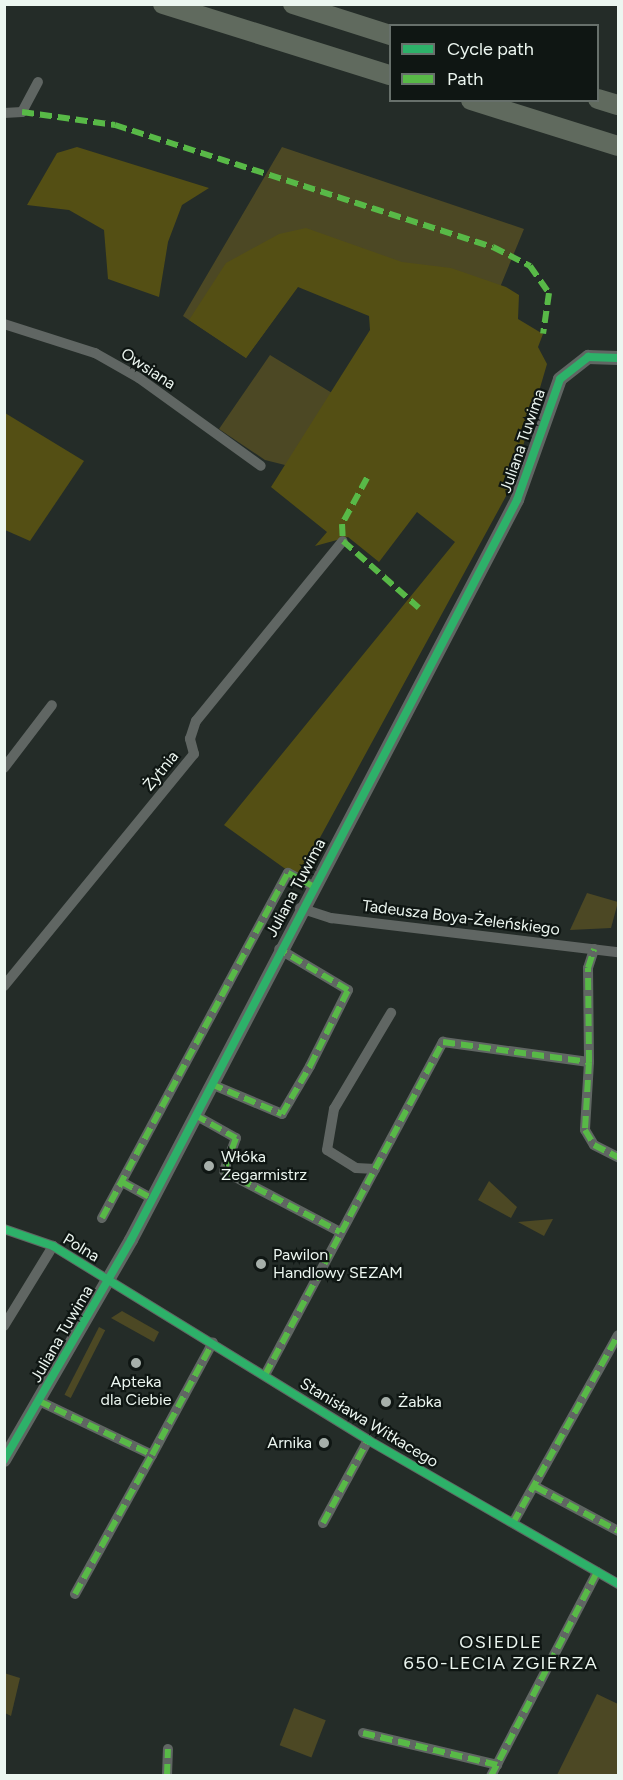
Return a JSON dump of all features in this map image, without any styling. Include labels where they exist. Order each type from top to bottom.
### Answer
[{"type":"highway","points":[[163,4],[389,75]]},
{"type":"highway","points":[[293,4],[389,34]]},
{"type":"highway","points":[[599,100],[618,105]]},
{"type":"highway","points":[[477,102],[618,146]]},
{"type":"street","points":[[4,113],[22,112],[38,82]]},
{"type":"street","name":"Owsiana","points":[[4,324],[95,353],[261,466]]},
{"type":"street","name":"Juliana Tuwima","points":[[4,1461],[109,1280],[153,1198],[300,908],[517,500],[560,379],[588,357],[618,358]]},
{"type":"street","name":"Żytnia","points":[[7,979],[194,754],[190,739],[196,721],[343,541]]},
{"type":"street","points":[[4,768],[52,705]]},
{"type":"street","points":[[102,1218],[288,873],[312,886]]},
{"type":"street","name":"Tadeusza Boya-Żeleńskiego","points":[[300,908],[331,918],[618,952]]},
{"type":"street","points":[[211,1084],[282,1114],[305,1076],[348,990],[279,949]]},
{"type":"street","points":[[594,949],[588,968],[585,1130],[594,1145],[618,1157]]},
{"type":"street","points":[[375,1169],[356,1168],[327,1150],[334,1109],[392,1013]]},
{"type":"street","points":[[265,1375],[443,1042],[588,1062]]},
{"type":"street","points":[[195,1115],[236,1138],[224,1171],[340,1232]]},
{"type":"street","points":[[122,1182],[153,1198]]},
{"type":"street","name":"Polna","points":[[4,1229],[53,1246],[109,1280]]},
{"type":"street","points":[[4,1326],[53,1246]]},
{"type":"street","name":"Stanisława Witkacego","points":[[109,1280],[213,1342],[368,1440],[618,1584]]},
{"type":"street","points":[[513,1523],[536,1488],[618,1335]]},
{"type":"street","points":[[75,1594],[213,1342]]},
{"type":"street","points":[[39,1401],[152,1455]]},
{"type":"street","points":[[323,1523],[368,1440]]},
{"type":"street","points":[[536,1488],[618,1531]]},
{"type":"street","points":[[491,1776],[597,1572]]},
{"type":"street","points":[[363,1733],[497,1765]]},
{"type":"street","points":[[167,1776],[168,1749]]},
{"type":"shaded area","points":[[77,147],[209,188],[182,205],[168,242],[159,297],[108,279],[104,230],[69,210],[27,205],[57,153]]},
{"type":"shaded area","points":[[282,147],[524,229],[489,314],[309,471],[265,460],[219,429],[270,355],[332,393],[384,314],[300,283],[246,358],[183,316]]},
{"type":"shaded area","points":[[306,228],[402,262],[451,268],[506,287],[519,295],[518,319],[543,334],[538,347],[547,364],[511,487],[298,878],[224,825],[455,542],[417,512],[379,562],[348,537],[315,546],[327,532],[271,487],[370,330],[369,316],[298,287],[246,358],[189,320],[226,263],[279,234]]},
{"type":"shaded area","points":[[5,413],[84,461],[30,541],[5,530]]},
{"type":"shaded area","points":[[587,893],[618,902],[611,928],[570,930]]},
{"type":"shaded area","points":[[489,1181],[517,1207],[511,1218],[478,1200]]},
{"type":"shaded area","points":[[553,1219],[544,1236],[518,1222]]},
{"type":"shaded area","points":[[122,1311],[159,1332],[154,1342],[111,1318]]},
{"type":"shaded area","points":[[99,1327],[105,1330],[71,1398],[64,1395]]},
{"type":"shaded area","points":[[4,1673],[20,1678],[11,1716],[5,1713]]},
{"type":"shaded area","points":[[597,1694],[618,1704],[618,1775],[557,1775]]},
{"type":"shaded area","points":[[294,1708],[326,1720],[311,1758],[280,1745]]},
{"type":"marked path","points":[[22,112],[115,125],[493,247],[530,266],[549,293],[543,334]]},
{"type":"marked path","points":[[367,478],[342,524],[343,541],[419,608]]},
{"type":"marked path","points":[[102,1218],[288,873],[312,886]]},
{"type":"marked path","points":[[211,1084],[282,1114],[310,1066],[348,990],[279,949]]},
{"type":"marked path","points":[[265,1375],[443,1042],[589,1062],[588,968],[594,949]]},
{"type":"marked path","points":[[589,1062],[585,1130],[594,1145],[618,1157]]},
{"type":"marked path","points":[[195,1115],[236,1138],[224,1171],[340,1232]]},
{"type":"marked path","points":[[122,1182],[153,1199]]},
{"type":"marked path","points":[[513,1523],[618,1335]]},
{"type":"marked path","points":[[39,1401],[152,1455],[213,1342]]},
{"type":"marked path","points":[[323,1523],[368,1440]]},
{"type":"marked path","points":[[75,1594],[152,1455]]},
{"type":"marked path","points":[[536,1487],[618,1531]]},
{"type":"marked path","points":[[491,1776],[597,1572]]},
{"type":"marked path","points":[[363,1733],[497,1765]]},
{"type":"marked path","points":[[167,1776],[168,1749]]},
{"type":"cycle path","points":[[4,1460],[131,1240],[517,500],[560,379],[588,357],[618,358]]},
{"type":"cycle path","points":[[4,1229],[53,1246],[368,1440],[618,1584]]},
{"type":"place","name":"Włóka Zegarmistrz","points":[[209,1166]]},
{"type":"place","name":"Pawilon Handlowy SEZAM","points":[[261,1264]]},
{"type":"place","name":"Apteka dla Ciebie","points":[[136,1363]]},
{"type":"place","name":"Żabka","points":[[386,1402]]},
{"type":"place","name":"Arnika","points":[[324,1443]]},
{"type":"district","name":"OSIEDLE 650-LECIA ZGIERZA","points":[[501,1653]]}]
